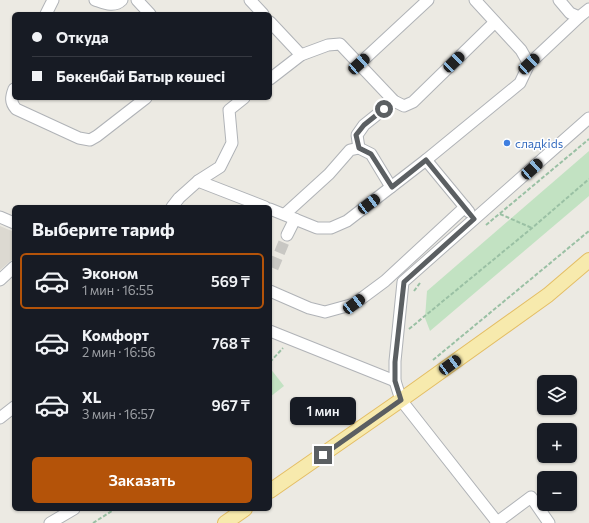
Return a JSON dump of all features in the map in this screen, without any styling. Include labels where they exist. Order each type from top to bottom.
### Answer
[{"type":"main road","points":[[272,491],[548,294],[589,260]]},
{"type":"main road","points":[[225,523],[242,511]]},
{"type":"street","points":[[47,12],[53,0]]},
{"type":"street","points":[[95,0],[113,4],[119,3],[122,0]]},
{"type":"street","points":[[137,0],[148,12]]},
{"type":"street","points":[[250,0],[261,12]]},
{"type":"street","points":[[359,64],[428,0]]},
{"type":"street","points":[[559,0],[570,13],[579,17]]},
{"type":"street","points":[[480,2],[495,22],[521,50],[529,64]]},
{"type":"street","points":[[272,210],[317,228],[331,228],[347,221],[426,160],[520,83],[529,64],[589,9]]},
{"type":"street","points":[[272,77],[301,55],[328,46],[340,44],[394,101],[404,106],[413,102],[495,22]]},
{"type":"street","points":[[272,24],[301,55]]},
{"type":"street","points":[[12,94],[12,104],[16,109],[79,138],[90,140],[143,100]]},
{"type":"street","points":[[174,205],[198,181],[220,167],[232,143],[228,100]]},
{"type":"street","points":[[229,110],[242,100]]},
{"type":"street","points":[[359,148],[356,135],[364,125],[394,101]]},
{"type":"street","points":[[549,523],[531,497],[496,522],[401,400],[395,381],[395,362],[404,282],[589,118]]},
{"type":"street","points":[[287,235],[290,217],[350,150],[359,148],[371,154],[392,187]]},
{"type":"street","points":[[426,160],[474,219]]},
{"type":"street","points":[[198,181],[260,205]]},
{"type":"street","points":[[272,292],[309,308],[326,312],[354,304],[385,281],[465,207]]},
{"type":"street","points":[[0,217],[12,222]]},
{"type":"street","points":[[0,280],[12,269]]},
{"type":"street","points":[[272,332],[395,381]]},
{"type":"street","points":[[0,418],[12,409]]},
{"type":"street","points":[[50,523],[71,511]]},
{"type":"path","points":[[482,229],[589,138]]},
{"type":"path","points":[[409,322],[409,330],[589,179]]},
{"type":"path","points":[[486,209],[532,228]]},
{"type":"path","points":[[432,361],[589,231]]},
{"type":"path","points":[[412,293],[423,280]]},
{"type":"path","points":[[272,360],[290,339]]},
{"type":"path","points":[[93,523],[113,511]]},
{"type":"shaded area","points":[[0,226],[12,231],[12,260],[0,270]]},
{"type":"green space","points":[[589,151],[589,196],[430,331],[425,318],[427,291]]},
{"type":"green space","points":[[272,371],[284,386],[272,395]]},
{"type":"tunnel","points":[[273,268],[287,235]]},
{"type":"place","name":"сладkids","points":[[507,143]]},
{"type":"route","points":[[323,455],[401,400],[395,381],[395,362],[404,282],[474,219],[426,160],[392,187],[371,154],[359,148],[356,135],[364,125],[384,109]]}]
